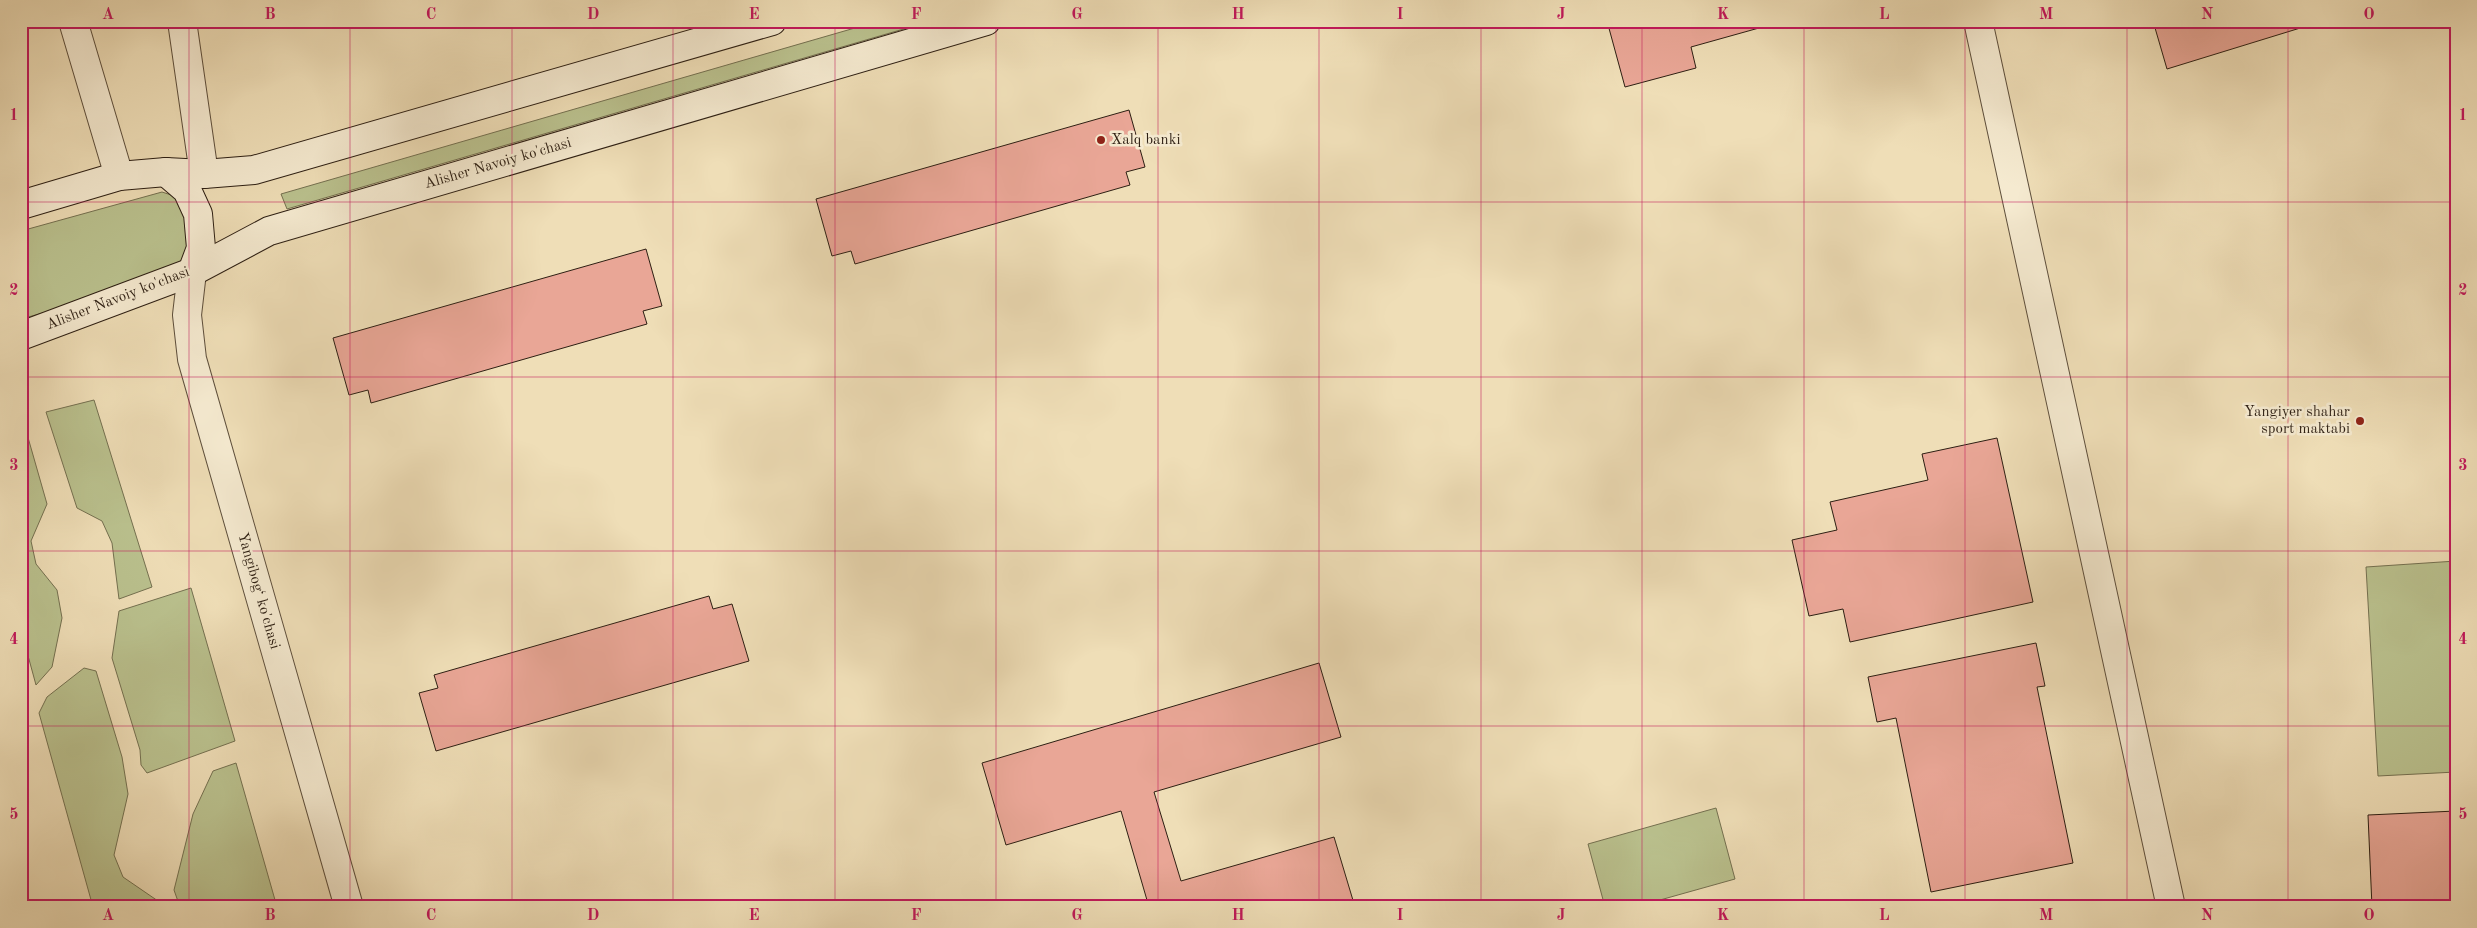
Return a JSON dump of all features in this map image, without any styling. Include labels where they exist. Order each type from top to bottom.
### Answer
[{"type":"street","points":[[73,21],[120,176]]},
{"type":"street","points":[[182,21],[204,174]]},
{"type":"street","points":[[21,205],[120,176],[166,172],[204,174],[254,170],[772,21]]},
{"type":"street","name":"Alisher Navoiy ko'chasi","points":[[21,336],[192,272],[269,230],[986,21]]},
{"type":"street","points":[[1978,21],[2172,907]]},
{"type":"street","name":"Yangibog‘ ko'chasi","points":[[166,172],[187,190],[198,214],[201,248],[192,272],[188,315],[192,359],[349,907]]},
{"type":"green space","points":[[879,21],[931,21],[287,209],[281,194]]},
{"type":"green space","points":[[162,192],[196,203],[187,273],[21,319],[21,231]]},
{"type":"green space","points":[[94,400],[152,587],[119,599],[112,543],[102,521],[77,508],[46,412]]},
{"type":"green space","points":[[23,420],[47,504],[31,541],[36,564],[57,590],[62,618],[52,667],[36,685],[21,630],[21,421]]},
{"type":"green space","points":[[2456,561],[2456,772],[2378,776],[2366,567]]},
{"type":"green space","points":[[191,588],[235,741],[147,773],[141,765],[140,750],[112,658],[119,611]]},
{"type":"green space","points":[[84,668],[96,671],[122,757],[128,794],[114,855],[123,877],[158,901],[160,907],[93,907],[39,713],[47,697]]},
{"type":"green space","points":[[236,763],[277,907],[180,907],[174,890],[193,814],[213,771]]},
{"type":"green space","points":[[1716,808],[1735,879],[1635,907],[1605,907],[1588,844]]},
{"type":"building","points":[[1607,21],[1784,21],[1691,47],[1696,68],[1625,87]]},
{"type":"building","points":[[2153,21],[2323,21],[2167,69]]},
{"type":"building","points":[[1129,110],[1145,167],[1126,172],[1130,185],[855,264],[851,251],[832,256],[816,199]]},
{"type":"building","points":[[646,249],[662,306],[643,311],[647,324],[371,403],[368,390],[349,395],[333,338]]},
{"type":"building","points":[[1997,438],[2033,602],[1850,642],[1843,609],[1809,616],[1792,540],[1837,530],[1830,502],[1928,480],[1922,454]]},
{"type":"building","points":[[709,596],[713,609],[732,604],[749,661],[436,751],[419,693],[438,688],[434,675]]},
{"type":"building","points":[[2036,643],[2045,686],[2037,687],[2073,863],[1931,892],[1896,718],[1877,722],[1868,677]]},
{"type":"building","points":[[1319,663],[1341,737],[1154,792],[1181,881],[1334,837],[1355,907],[1149,907],[1121,811],[1006,845],[982,763]]},
{"type":"building","points":[[2456,811],[2456,907],[2372,907],[2368,815]]},
{"type":"place","name":"Xalq banki","points":[[1101,140]]},
{"type":"place","name":"Yangiyer shahar sport maktabi","points":[[2360,421]]}]
